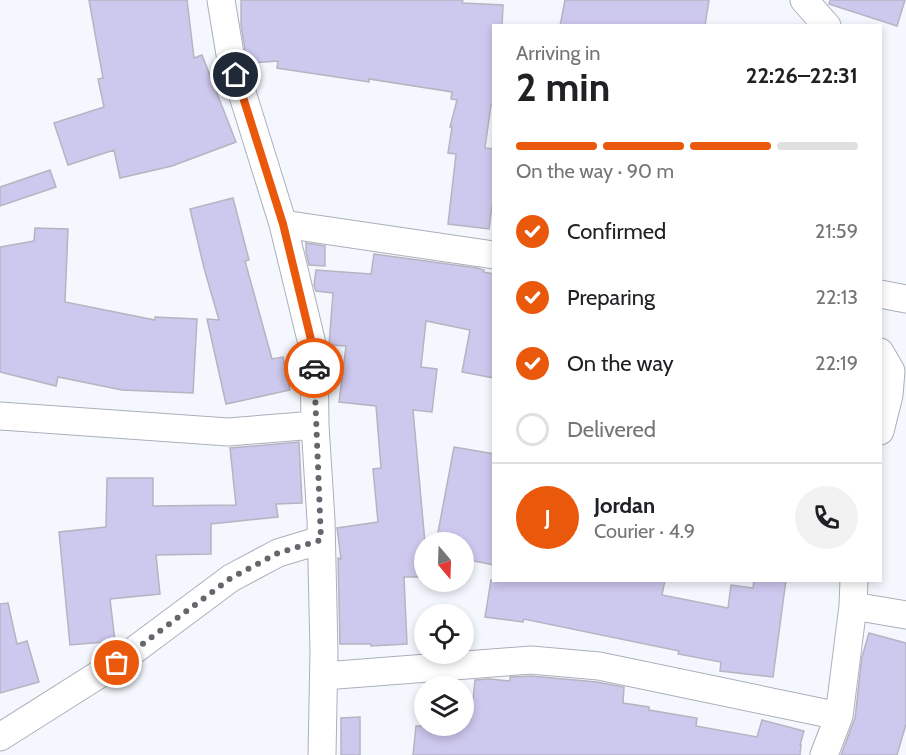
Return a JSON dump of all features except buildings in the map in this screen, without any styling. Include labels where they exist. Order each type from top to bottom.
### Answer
[{"type":"street","points":[[221,0],[230,54],[283,224],[314,352],[324,676],[322,755]]},
{"type":"street","points":[[804,0],[825,24]]},
{"type":"street","points":[[283,224],[492,255]]},
{"type":"street","points":[[882,294],[906,299]]},
{"type":"street","points":[[882,355],[891,371],[889,395],[882,423]]},
{"type":"street","points":[[0,416],[228,432],[315,424]]},
{"type":"street","points":[[0,737],[117,663],[231,578],[278,553],[321,540]]},
{"type":"street","points":[[824,755],[839,717],[854,593],[906,615]]},
{"type":"street","points":[[324,676],[531,660],[599,666],[839,717]]},
{"type":"way so far","points":[[117,663],[231,578],[278,553],[321,540],[314,368]]},
{"type":"route","points":[[236,75],[283,224],[314,352],[314,368]]}]
